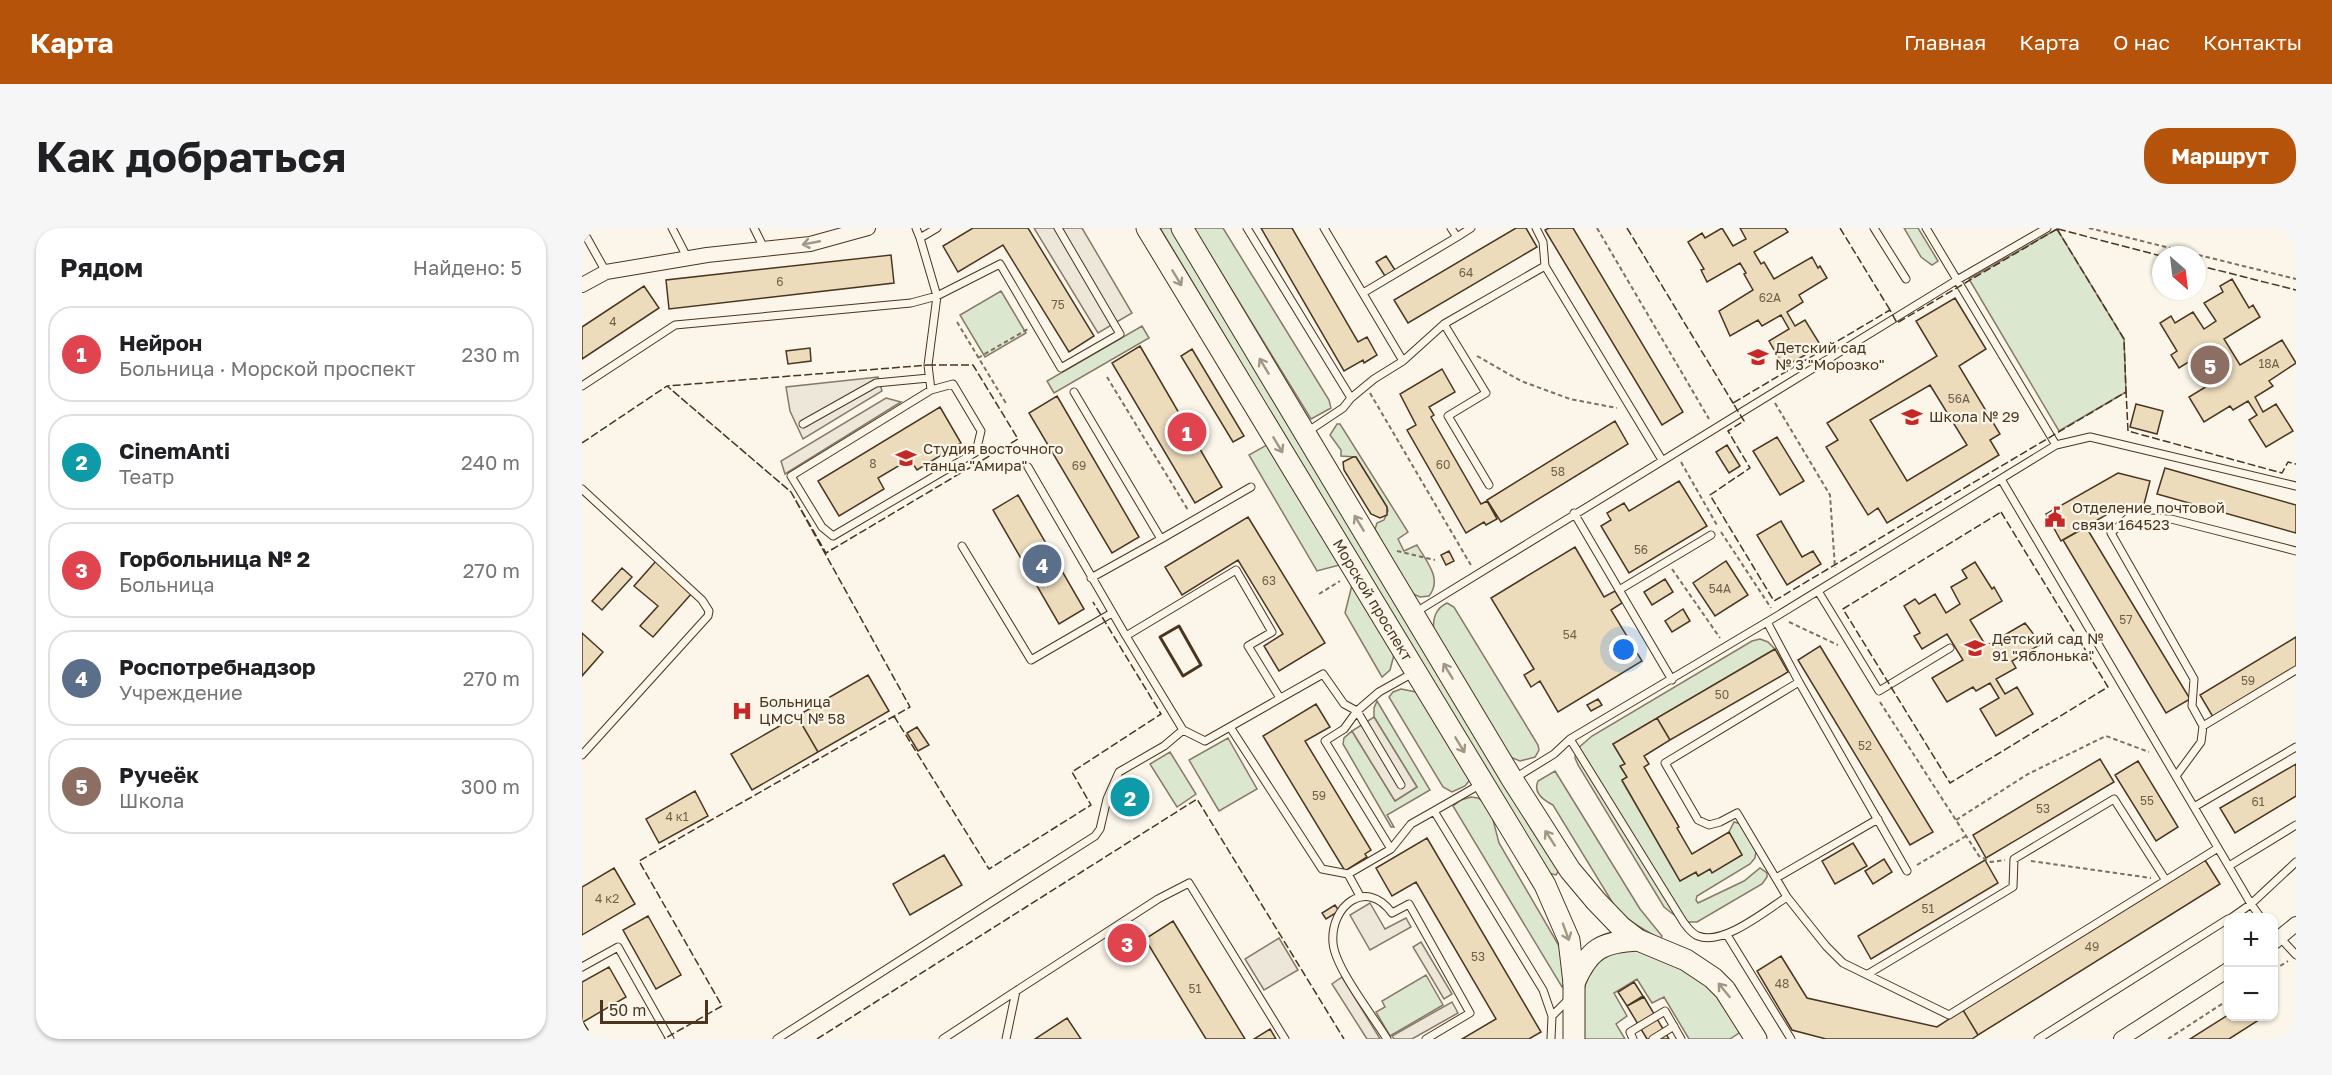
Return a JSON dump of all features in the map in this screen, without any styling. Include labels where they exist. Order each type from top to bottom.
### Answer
[{"type":"main road","name":"Морской проспект","points":[[1147,228],[1545,885],[1569,940],[1574,1039]]},
{"type":"main road","name":"Морской проспект","points":[[1182,228],[1512,779],[1570,870],[1621,927],[1638,940],[1676,954],[1713,978],[1725,990],[1751,1037]]},
{"type":"main road","points":[[1545,885],[1557,885],[1567,879],[1570,870]]},
{"type":"main road","name":"Морской проспект","points":[[1573,989],[1583,962],[1603,945],[1638,940]]},
{"type":"street","points":[[582,285],[606,273],[688,259],[810,244],[868,228]]},
{"type":"street","points":[[2278,936],[2296,924]]},
{"type":"street","points":[[2121,1039],[2224,973]]},
{"type":"lane","points":[[672,228],[688,259]]},
{"type":"lane","points":[[754,228],[765,250]]},
{"type":"lane","points":[[915,228],[938,296],[928,365],[931,390]]},
{"type":"lane","points":[[920,238],[937,228]]},
{"type":"lane","points":[[582,386],[675,325],[911,303],[938,296],[1000,264],[1061,368],[1120,334],[1058,228]]},
{"type":"lane","points":[[1247,228],[1351,398]]},
{"type":"lane","points":[[1324,228],[1403,361]]},
{"type":"lane","points":[[1451,228],[1457,237]]},
{"type":"lane","points":[[1363,293],[1471,228]]},
{"type":"lane","points":[[1536,228],[1543,242],[1545,266],[1662,460]]},
{"type":"lane","points":[[1874,228],[1906,279]]},
{"type":"lane","points":[[1926,228],[2056,445]]},
{"type":"lane","points":[[1414,613],[1714,427],[2047,228]]},
{"type":"lane","points":[[582,229],[606,273]]},
{"type":"lane","points":[[1305,434],[1342,408],[1366,386],[1403,361],[1444,324],[1545,266]]},
{"type":"lane","points":[[1444,324],[1486,393],[1448,416],[1489,485]]},
{"type":"lane","points":[[803,424],[876,382],[929,378]]},
{"type":"lane","points":[[953,384],[981,430],[976,452],[833,536],[822,527],[791,476],[931,390],[953,384]]},
{"type":"lane","points":[[1074,392],[1161,539]]},
{"type":"lane","points":[[1512,779],[1554,754],[1570,739],[1672,680],[2056,445],[2090,437],[2296,486]]},
{"type":"lane","points":[[1028,467],[1091,578],[1183,730],[1205,741],[1323,674],[1344,704],[1357,711],[1401,785]]},
{"type":"lane","points":[[2001,479],[2257,913]]},
{"type":"lane","points":[[1091,578],[1251,487]]},
{"type":"lane","points":[[582,489],[702,600],[709,611],[708,616],[582,755]]},
{"type":"lane","points":[[1574,513],[1672,680]]},
{"type":"lane","points":[[2176,776],[2201,742],[2203,726],[2192,706],[2194,679],[2110,533],[2129,518],[2171,519],[2296,551]]},
{"type":"lane","points":[[1619,590],[1711,535]]},
{"type":"lane","points":[[962,546],[1031,660],[1112,612]]},
{"type":"lane","points":[[1126,636],[1236,570],[1272,632],[1248,646],[1280,698]]},
{"type":"lane","points":[[1818,591],[1879,691],[1950,648]]},
{"type":"lane","points":[[1767,622],[1907,871]]},
{"type":"lane","points":[[2203,726],[2296,670]]},
{"type":"lane","points":[[1391,849],[1325,741],[1344,729],[1357,711],[1379,692],[1415,671]]},
{"type":"lane","points":[[1799,682],[1665,763],[1698,820],[1709,825],[1737,813],[1787,897],[1826,946],[1843,963],[1949,1015],[2218,848]]},
{"type":"lane","points":[[1230,727],[1322,869],[1348,874],[1391,849],[1411,824],[1483,783]]},
{"type":"lane","points":[[777,1039],[1095,836],[1100,829],[1107,799],[1119,772],[1164,746],[1183,730]]},
{"type":"lane","points":[[1570,739],[1684,923],[1695,936],[1711,939],[1727,934],[1787,897]]},
{"type":"lane","points":[[2194,807],[2296,747]]},
{"type":"lane","points":[[1868,975],[2013,887],[2014,859],[2114,799],[2165,879]]},
{"type":"lane","points":[[1434,812],[1542,990],[1551,1016],[1551,1039]]},
{"type":"lane","points":[[1776,878],[1878,819]]},
{"type":"lane","points":[[2229,866],[2296,825]]},
{"type":"lane","points":[[2238,913],[2251,904],[2296,861]]},
{"type":"lane","points":[[1348,874],[1360,896]]},
{"type":"lane","points":[[943,1039],[1158,899],[1189,884],[1285,1039]]},
{"type":"lane","points":[[1387,1039],[1340,965],[1333,943],[1336,918],[1343,906],[1360,896],[1374,896],[1386,904],[1392,913],[1409,904],[1470,1013],[1426,1039]]},
{"type":"lane","points":[[2038,1039],[2224,922]]},
{"type":"lane","points":[[1727,934],[1791,1039]]},
{"type":"lane","points":[[2278,939],[2296,956]]},
{"type":"lane","points":[[582,967],[618,947],[670,1039]]},
{"type":"lane","points":[[1551,1016],[1573,989]]},
{"type":"lane","points":[[1006,1039],[1016,991]]},
{"type":"lane","points":[[1634,1039],[1630,1032],[1665,1011],[1681,1039]]},
{"type":"lane","points":[[1653,1039],[1674,1026]]},
{"type":"path","points":[[1597,228],[1714,427]]},
{"type":"path","points":[[2089,228],[2296,279]]},
{"type":"path","points":[[957,322],[1007,405]]},
{"type":"path","points":[[978,358],[1035,324]]},
{"type":"path","points":[[1458,345],[1531,385],[1570,399],[1631,410]]},
{"type":"path","points":[[1107,377],[1189,512]]},
{"type":"path","points":[[1366,386],[1476,574]]},
{"type":"path","points":[[1770,393],[1830,495],[1836,580]]},
{"type":"path","points":[[1680,461],[1735,554],[1777,616],[1841,646]]},
{"type":"path","points":[[1392,550],[1435,560]]},
{"type":"path","points":[[1319,594],[1345,578]]},
{"type":"path","points":[[1876,696],[1979,856],[1991,862],[2014,859],[2165,879]]},
{"type":"path","points":[[1956,820],[2028,774],[2106,736],[2154,754]]},
{"type":"path","points":[[1907,871],[1966,836]]},
{"type":"path","points":[[2278,967],[2296,956]]},
{"type":"path","points":[[2168,1039],[2224,1003]]},
{"type":"green space","points":[[1160,228],[1171,228],[1556,864],[1558,872],[1556,875],[1548,873]]},
{"type":"green space","points":[[1194,228],[1223,228],[1329,400],[1331,408],[1311,419]]},
{"type":"green space","points":[[1904,228],[1918,228],[1938,261],[1932,265],[1921,257]]},
{"type":"green space","points":[[2057,229],[2124,339],[2126,392],[2059,431],[1969,279]]},
{"type":"green space","points":[[1001,291],[1026,333],[985,357],[960,315]]},
{"type":"green space","points":[[1142,326],[1149,338],[1054,393],[1047,381]]},
{"type":"green space","points":[[1337,424],[1340,424],[1408,532],[1398,539],[1404,551],[1417,545],[1432,570],[1434,583],[1429,596],[1420,597],[1411,593],[1375,529],[1377,523],[1384,520],[1388,511],[1387,507],[1356,457],[1341,456],[1341,450],[1330,435]]},
{"type":"green space","points":[[1272,442],[1343,564],[1317,571],[1249,455]]},
{"type":"green space","points":[[1353,581],[1395,651],[1390,670],[1382,677],[1345,613]]},
{"type":"green space","points":[[1447,603],[1454,607],[1538,745],[1539,750],[1535,757],[1520,761],[1510,757],[1434,630],[1436,614]]},
{"type":"green space","points":[[1760,639],[1768,642],[1775,649],[1613,744],[1625,764],[1621,766],[1627,777],[1622,781],[1680,881],[1696,872],[1698,876],[1710,869],[1712,872],[1742,855],[1729,832],[1734,822],[1741,824],[1756,850],[1755,858],[1750,864],[1697,896],[1698,903],[1744,881],[1760,868],[1767,873],[1762,884],[1697,922],[1685,922],[1664,907],[1578,765],[1575,758],[1576,750],[1592,736],[1752,641]]},
{"type":"green space","points":[[1401,689],[1416,692],[1468,774],[1469,781],[1465,786],[1452,792],[1443,787],[1389,697],[1393,692]]},
{"type":"green space","points":[[1377,701],[1430,790],[1387,815],[1394,827],[1391,827],[1343,744],[1344,738],[1352,731],[1395,801],[1417,787],[1374,717]]},
{"type":"green space","points":[[1228,738],[1257,789],[1219,811],[1189,760]]},
{"type":"green space","points":[[1170,752],[1196,794],[1177,807],[1150,764]]},
{"type":"green space","points":[[1555,771],[1640,909],[1662,936],[1660,939],[1633,923],[1617,910],[1553,805],[1538,792],[1538,781]]},
{"type":"green space","points":[[1471,797],[1478,798],[1485,803],[1492,816],[1499,843],[1562,951],[1565,983],[1562,987],[1453,806]]},
{"type":"green space","points":[[1631,948],[1699,973],[1740,1026],[1739,1033],[1730,1039],[1689,1039],[1664,997],[1652,1003],[1637,979],[1614,993],[1627,1016],[1616,1024],[1625,1039],[1581,1039],[1584,993],[1586,981],[1592,970],[1600,961],[1613,953]]},
{"type":"green space","points":[[1426,975],[1443,1005],[1390,1036],[1376,1012],[1385,1007],[1382,1001]]},
{"type":"shaded area","points":[[1034,228],[1082,228],[1132,313],[1098,333]]},
{"type":"shaded area","points":[[878,377],[882,391],[803,439],[790,411],[786,387]]},
{"type":"shaded area","points":[[886,398],[901,402],[785,474],[781,461]]},
{"type":"shaded area","points":[[1374,717],[1417,787],[1395,801],[1352,731]]},
{"type":"shaded area","points":[[1370,903],[1385,929],[1406,918],[1411,927],[1370,950],[1350,915]]},
{"type":"shaded area","points":[[1279,938],[1298,970],[1264,990],[1245,959]]},
{"type":"shaded area","points":[[1421,942],[1452,994],[1444,999],[1413,947]]},
{"type":"shaded area","points":[[1342,977],[1380,1039],[1367,1039],[1332,984]]},
{"type":"shaded area","points":[[1452,1002],[1458,1013],[1412,1039],[1394,1039],[1392,1036]]},
{"type":"building","points":[[973,228],[1028,228],[1094,336],[1069,352],[1003,245],[958,272],[943,246]]},
{"type":"building","points":[[1261,228],[1292,228],[1358,342],[1367,337],[1377,355],[1344,371]]},
{"type":"building","points":[[1516,228],[1526,228],[1537,247],[1408,323],[1394,300]]},
{"type":"building","points":[[1573,228],[1683,412],[1662,425],[1545,230]]},
{"type":"building","points":[[1722,228],[1733,246],[1746,239],[1740,228],[1785,228],[1788,232],[1754,252],[1761,264],[1764,262],[1774,279],[1812,257],[1818,268],[1820,266],[1827,278],[1799,295],[1803,302],[1787,312],[1795,326],[1805,320],[1821,346],[1784,367],[1769,341],[1789,329],[1781,315],[1762,326],[1758,320],[1730,336],[1719,311],[1753,290],[1744,274],[1746,273],[1740,263],[1707,282],[1701,270],[1704,269],[1688,242],[1702,233],[1705,238]]},
{"type":"building","points":[[891,255],[894,283],[669,309],[666,280]]},
{"type":"building","points":[[1386,256],[1395,270],[1385,276],[1376,262]]},
{"type":"building","points":[[2232,279],[2249,308],[2253,305],[2260,317],[2224,339],[2240,365],[2282,340],[2296,363],[2269,381],[2273,386],[2255,397],[2263,412],[2276,404],[2293,431],[2266,447],[2249,420],[2257,415],[2248,401],[2233,410],[2230,406],[2204,422],[2189,397],[2227,374],[2211,348],[2179,368],[2171,355],[2177,351],[2160,323],[2171,316],[2175,323],[2193,312],[2204,329],[2216,321],[2204,303],[2223,292],[2220,286]]},
{"type":"building","points":[[644,286],[659,308],[582,359],[582,327]]},
{"type":"building","points":[[1955,298],[1986,349],[1959,366],[2000,434],[1990,440],[1999,455],[1887,523],[1878,508],[1868,515],[1826,447],[1838,440],[1827,423],[1937,356],[1916,321]],"holes":[[[1930,385],[1967,445],[1907,481],[1870,420]]]},
{"type":"building","points":[[1140,346],[1222,487],[1195,503],[1112,363]]},
{"type":"building","points":[[810,348],[811,361],[788,364],[786,351]]},
{"type":"building","points":[[1192,349],[1244,436],[1233,442],[1181,356]]},
{"type":"building","points":[[1442,369],[1455,392],[1429,407],[1434,415],[1431,417],[1481,504],[1487,501],[1497,519],[1486,525],[1484,522],[1466,533],[1407,430],[1416,425],[1400,394]]},
{"type":"building","points":[[1057,396],[1139,537],[1112,553],[1029,413]]},
{"type":"building","points":[[2136,404],[2163,411],[2157,434],[2130,427]]},
{"type":"building","points":[[940,407],[961,443],[917,470],[910,459],[878,478],[884,489],[839,516],[818,481]]},
{"type":"building","points":[[1615,421],[1628,444],[1501,522],[1487,500]]},
{"type":"building","points":[[1777,437],[1804,481],[1780,495],[1753,451]]},
{"type":"building","points":[[1727,445],[1740,466],[1729,473],[1716,452]]},
{"type":"building","points":[[1356,457],[1387,507],[1387,515],[1380,518],[1371,514],[1344,470],[1343,462]]},
{"type":"building","points":[[2165,468],[2296,505],[2296,533],[2157,494]]},
{"type":"building","points":[[2118,473],[2150,481],[2143,508],[2125,504],[2061,541],[2046,514]]},
{"type":"building","points":[[1679,481],[1707,526],[1629,573],[1601,526],[1611,520],[1607,513],[1624,503],[1629,511]]},
{"type":"building","points":[[1018,495],[1084,609],[1059,624],[993,510]]},
{"type":"building","points":[[1248,517],[1325,643],[1279,671],[1264,646],[1283,634],[1238,560],[1182,595],[1165,567]]},
{"type":"building","points":[[1781,521],[1802,557],[1813,551],[1821,564],[1787,585],[1757,535]]},
{"type":"building","points":[[2086,527],[2190,699],[2166,713],[2063,540]]},
{"type":"building","points":[[1575,547],[1604,597],[1615,591],[1622,603],[1611,610],[1642,661],[1558,712],[1540,681],[1531,687],[1524,675],[1534,669],[1491,598]]},
{"type":"building","points":[[1449,551],[1454,561],[1446,565],[1441,555]]},
{"type":"building","points":[[656,561],[692,593],[653,637],[640,626],[658,606],[634,586]]},
{"type":"building","points":[[1726,561],[1748,595],[1715,616],[1693,583]]},
{"type":"building","points":[[1975,562],[2002,601],[1970,620],[1986,646],[2025,623],[2041,644],[2012,661],[2016,668],[1996,679],[2005,694],[2017,687],[2033,714],[1996,736],[1980,709],[1999,698],[1990,683],[1976,691],[1973,687],[1947,702],[1932,678],[1963,660],[1947,634],[1922,649],[1914,636],[1920,633],[1904,606],[1915,599],[1919,604],[1935,594],[1946,613],[1960,604],[1951,587],[1967,578],[1962,570]]},
{"type":"building","points":[[622,568],[632,577],[602,610],[592,601]]},
{"type":"building","points":[[1665,579],[1673,592],[1652,605],[1644,592]]},
{"type":"building","points":[[1683,609],[1690,621],[1672,632],[1665,621]]},
{"type":"building","points":[[582,633],[603,652],[582,676]]},
{"type":"building","points":[[2296,637],[2296,667],[2213,717],[2200,695]]},
{"type":"building","points":[[1820,646],[1933,832],[1910,845],[1798,660]]},
{"type":"building","points":[[1775,649],[1788,672],[1670,740],[1657,718]]},
{"type":"building","points":[[868,675],[889,711],[818,752],[797,716]]},
{"type":"building","points":[[1598,699],[1602,705],[1591,711],[1587,705]]},
{"type":"building","points":[[1316,704],[1330,727],[1305,741],[1371,850],[1365,854],[1367,857],[1345,871],[1263,736]]},
{"type":"building","points":[[797,716],[818,752],[752,790],[731,754]]},
{"type":"building","points":[[1657,718],[1670,740],[1644,756],[1649,764],[1644,767],[1692,854],[1729,832],[1742,855],[1712,873],[1710,869],[1698,876],[1696,872],[1680,881],[1622,780],[1627,777],[1620,766],[1625,764],[1613,744]]},
{"type":"building","points":[[917,727],[929,745],[918,751],[907,733]]},
{"type":"building","points":[[2100,759],[2114,782],[1986,858],[1973,835]]},
{"type":"building","points":[[2138,761],[2178,827],[2156,841],[2115,775]]},
{"type":"building","points":[[2296,764],[2296,796],[2235,833],[2220,808]]},
{"type":"building","points":[[1133,784],[1143,801],[1125,813],[1114,796]]},
{"type":"building","points":[[695,791],[708,816],[659,843],[646,819]]},
{"type":"building","points":[[1427,838],[1541,1032],[1529,1039],[1462,1039],[1496,1019],[1416,882],[1392,896],[1376,868]]},
{"type":"building","points":[[1853,843],[1867,866],[1835,884],[1822,861]]},
{"type":"building","points":[[944,855],[962,885],[910,915],[893,884]]},
{"type":"building","points":[[1884,859],[1892,872],[1873,884],[1865,871]]},
{"type":"building","points":[[1985,860],[1998,883],[1871,959],[1858,936]]},
{"type":"building","points":[[2205,860],[2220,884],[1978,1035],[1963,1010]]},
{"type":"building","points":[[614,868],[635,904],[582,935],[582,887]]},
{"type":"building","points":[[1335,905],[1339,911],[1326,919],[1322,913]]},
{"type":"building","points":[[648,916],[681,975],[656,989],[623,930]]},
{"type":"building","points":[[1173,921],[1245,1039],[1206,1039],[1145,939]]},
{"type":"building","points":[[1781,956],[1807,998],[1937,1027],[1963,1010],[1978,1035],[1972,1039],[1826,1039],[1792,1030],[1757,971]]},
{"type":"building","points":[[609,967],[626,997],[583,1022],[588,1030],[582,1033],[582,982]]},
{"type":"building","points":[[1634,982],[1643,996],[1627,1006],[1618,992]]},
{"type":"building","points":[[1644,997],[1669,1039],[1647,1039],[1627,1006]]},
{"type":"building","points":[[1067,1018],[1081,1039],[1035,1039]]},
{"type":"building","points":[[2224,1018],[2224,1021],[2257,1021],[2229,1039],[2190,1039]]},
{"type":"building","points":[[1270,1029],[1276,1039],[1254,1039]]},
{"type":"fence","points":[[1627,228],[1733,403],[1735,402]]},
{"type":"fence","points":[[1840,228],[1890,310]]},
{"type":"fence","points":[[2057,229],[2124,339],[2126,392],[1774,601],[1710,495],[1750,468],[1728,431],[1744,421],[1733,403],[1890,310],[1897,323],[2057,229]]},
{"type":"fence","points":[[2058,229],[2152,254]]},
{"type":"fence","points":[[2206,267],[2296,290]]},
{"type":"fence","points":[[928,365],[973,365],[1018,439],[826,553],[791,492],[667,386],[928,365]]},
{"type":"fence","points":[[582,443],[667,386],[791,492],[910,707],[639,861],[722,1006],[664,1039]]},
{"type":"fence","points":[[2126,390],[2128,431],[2282,473],[2288,462],[2296,464]]},
{"type":"fence","points":[[2001,512],[2108,687],[1950,783],[1843,609],[2001,512]]},
{"type":"fence","points":[[894,716],[989,869],[1091,805],[1072,772],[1161,714],[1093,602]]},
{"type":"fence","points":[[817,1039],[1197,799],[1344,1039]]},
{"type":"wall","points":[[1179,626],[1201,665],[1183,676],[1160,637],[1179,626]]},
{"type":"place","name":"Детский сад № 3 \"Морозко\"","points":[[1758,357]]},
{"type":"place","name":"Ручеёк","points":[[2210,365]]},
{"type":"place","name":"Школа № 29","points":[[1912,417]]},
{"type":"place","name":"Нейрон","points":[[1187,432]]},
{"type":"place","name":"Студия восточного танца \"Амира\"","points":[[906,458]]},
{"type":"place","name":"Отделение почтовой связи 164523","points":[[2055,517]]},
{"type":"place","name":"Роспотребнадзор","points":[[1042,564]]},
{"type":"place","name":"Детский сад № 91 \"Яблонька\"","points":[[1975,648]]},
{"type":"place","name":"Больница ЦМСЧ № 58","points":[[742,711]]},
{"type":"place","name":"CinemAnti","points":[[1130,797]]},
{"type":"place","name":"Горбольница № 2","points":[[1127,943]]}]
